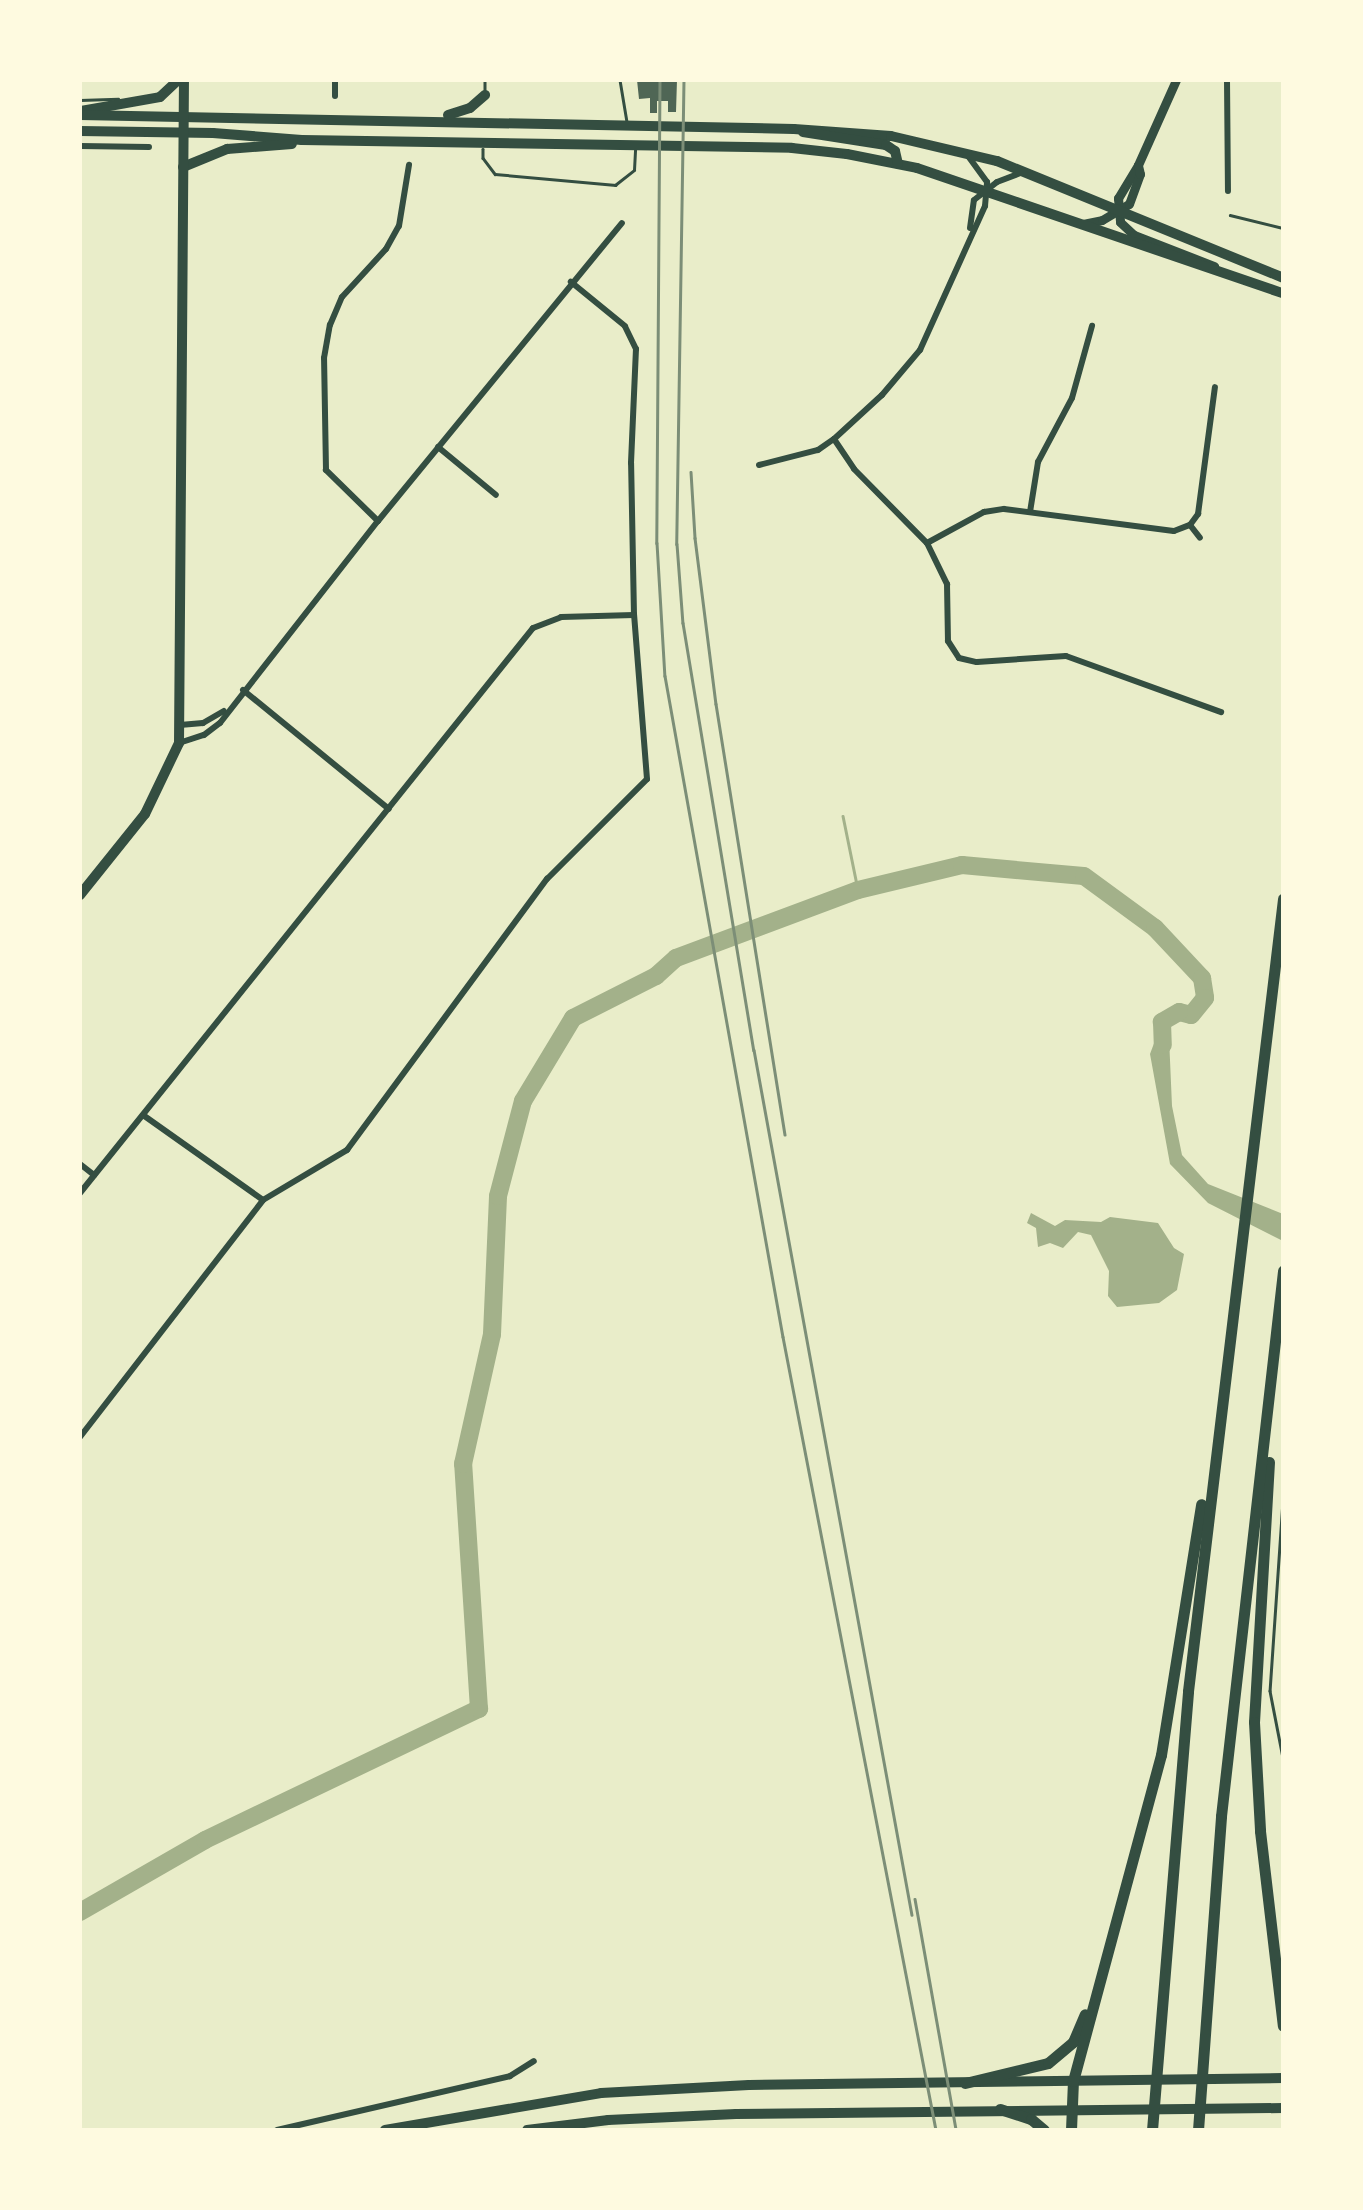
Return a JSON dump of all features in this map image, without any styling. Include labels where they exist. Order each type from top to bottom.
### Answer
[{"type":"highway","points":[[1152,2130],[1188,1692],[1283,899]]},
{"type":"highway","points":[[1198,2130],[1221,1816],[1282,1277]]},
{"type":"highway","points":[[1071,2130],[1073,2081],[1135,1866],[1162,1755],[1218,1421]]},
{"type":"highway","points":[[1268,1422],[1254,1722],[1260,1831],[1283,2026]]},
{"type":"highway","points":[[959,2083],[1032,2069],[1066,2050],[1078,2033],[1106,1958]]},
{"type":"highway","points":[[1000,2109],[1032,2118],[1044,2130]]},
{"type":"main road","points":[[80,113],[160,98],[181,80]]},
{"type":"main road","points":[[80,895],[145,814],[179,742],[184,117],[181,80]]},
{"type":"main road","points":[[1176,80],[1138,165],[1118,198],[1120,222],[1127,232],[1198,257],[1222,272]]},
{"type":"main road","points":[[363,122],[379,116],[455,114],[485,94]]},
{"type":"main road","points":[[80,113],[794,129],[891,136],[957,149],[1120,210],[1283,278]]},
{"type":"main road","points":[[794,129],[816,138],[886,145],[895,150],[898,164]]},
{"type":"main road","points":[[80,132],[819,150],[898,164],[988,191],[1283,294]]},
{"type":"main road","points":[[183,167],[227,148],[273,148],[302,140]]},
{"type":"main road","points":[[1079,224],[1102,220],[1120,210]]},
{"type":"main road","points":[[386,2130],[601,2093],[1283,2078]]},
{"type":"main road","points":[[527,2130],[608,2120],[920,2110],[1283,2108]]},
{"type":"street","points":[[335,80],[335,96]]},
{"type":"street","points":[[1227,80],[1228,191]]},
{"type":"street","points":[[80,146],[149,147]]},
{"type":"street","points":[[759,465],[818,450],[834,439],[882,395],[920,350],[935,326],[988,191],[984,174],[957,149]]},
{"type":"street","points":[[378,520],[326,470],[324,358],[330,325],[342,297],[386,248],[399,226],[409,165]]},
{"type":"street","points":[[988,191],[1007,177],[1023,173]]},
{"type":"street","points":[[179,742],[204,735],[220,723],[378,520],[622,222]]},
{"type":"street","points":[[80,1437],[263,1200],[347,1150],[548,879],[647,779],[634,614],[631,464],[636,349],[625,326],[571,282]]},
{"type":"street","points":[[1030,512],[1038,462],[1072,398],[1092,326]]},
{"type":"street","points":[[927,543],[984,512],[1030,512],[1174,530],[1190,525],[1198,514],[1215,387]]},
{"type":"street","points":[[834,439],[854,468],[927,543],[946,584],[948,641],[960,658],[977,662],[1066,656],[1220,712]]},
{"type":"street","points":[[438,447],[496,495]]},
{"type":"street","points":[[1190,525],[1200,538]]},
{"type":"street","points":[[80,1193],[533,628],[561,617],[634,614]]},
{"type":"street","points":[[243,690],[389,808]]},
{"type":"street","points":[[180,726],[213,719],[229,708]]},
{"type":"street","points":[[144,1115],[263,1200]]},
{"type":"street","points":[[80,1164],[94,1175]]},
{"type":"street","points":[[277,2130],[510,2076],[534,2061]]},
{"type":"lane","points":[[484,80],[485,94]]},
{"type":"lane","points":[[483,142],[484,158],[495,174],[622,183],[634,170],[637,156],[620,80]]},
{"type":"lane","points":[[80,100],[126,99]]},
{"type":"path","points":[[1230,215],[1283,228]]},
{"type":"path","points":[[1283,1501],[1270,1691],[1283,1758]]},
{"type":"shaded area","points":[[1162,1022],[1169,1037],[1172,1106],[1182,1155],[1208,1184],[1283,1214],[1283,1241],[1208,1203],[1170,1164],[1150,1054]]},
{"type":"shaded area","points":[[1031,1213],[1055,1226],[1065,1220],[1101,1222],[1110,1217],[1158,1223],[1174,1248],[1184,1254],[1177,1290],[1159,1303],[1117,1307],[1108,1296],[1109,1271],[1091,1235],[1078,1232],[1063,1248],[1050,1243],[1038,1247],[1036,1228],[1027,1223]]},
{"type":"building","points":[[637,80],[677,80],[676,112],[668,112],[668,101],[657,101],[657,113],[650,113],[650,98],[639,99]]},
{"type":"waterway","points":[[843,816],[858,890]]},
{"type":"waterway","points":[[80,1912],[205,1840],[479,1709],[463,1464],[492,1334],[498,1196],[523,1101],[573,1018],[656,976],[676,958],[858,890],[962,865],[1084,876],[1155,928],[1202,978],[1205,998],[1191,1015],[1179,1012],[1162,1022],[1163,1045]]},
{"type":"railway","points":[[660,80],[657,543],[665,676],[783,1337],[936,2130]]},
{"type":"railway","points":[[684,80],[677,544],[683,623],[754,1050],[912,1915]]},
{"type":"railway","points":[[691,472],[695,538],[716,704],[785,1135]]},
{"type":"railway","points":[[915,1899],[956,2130]]}]
